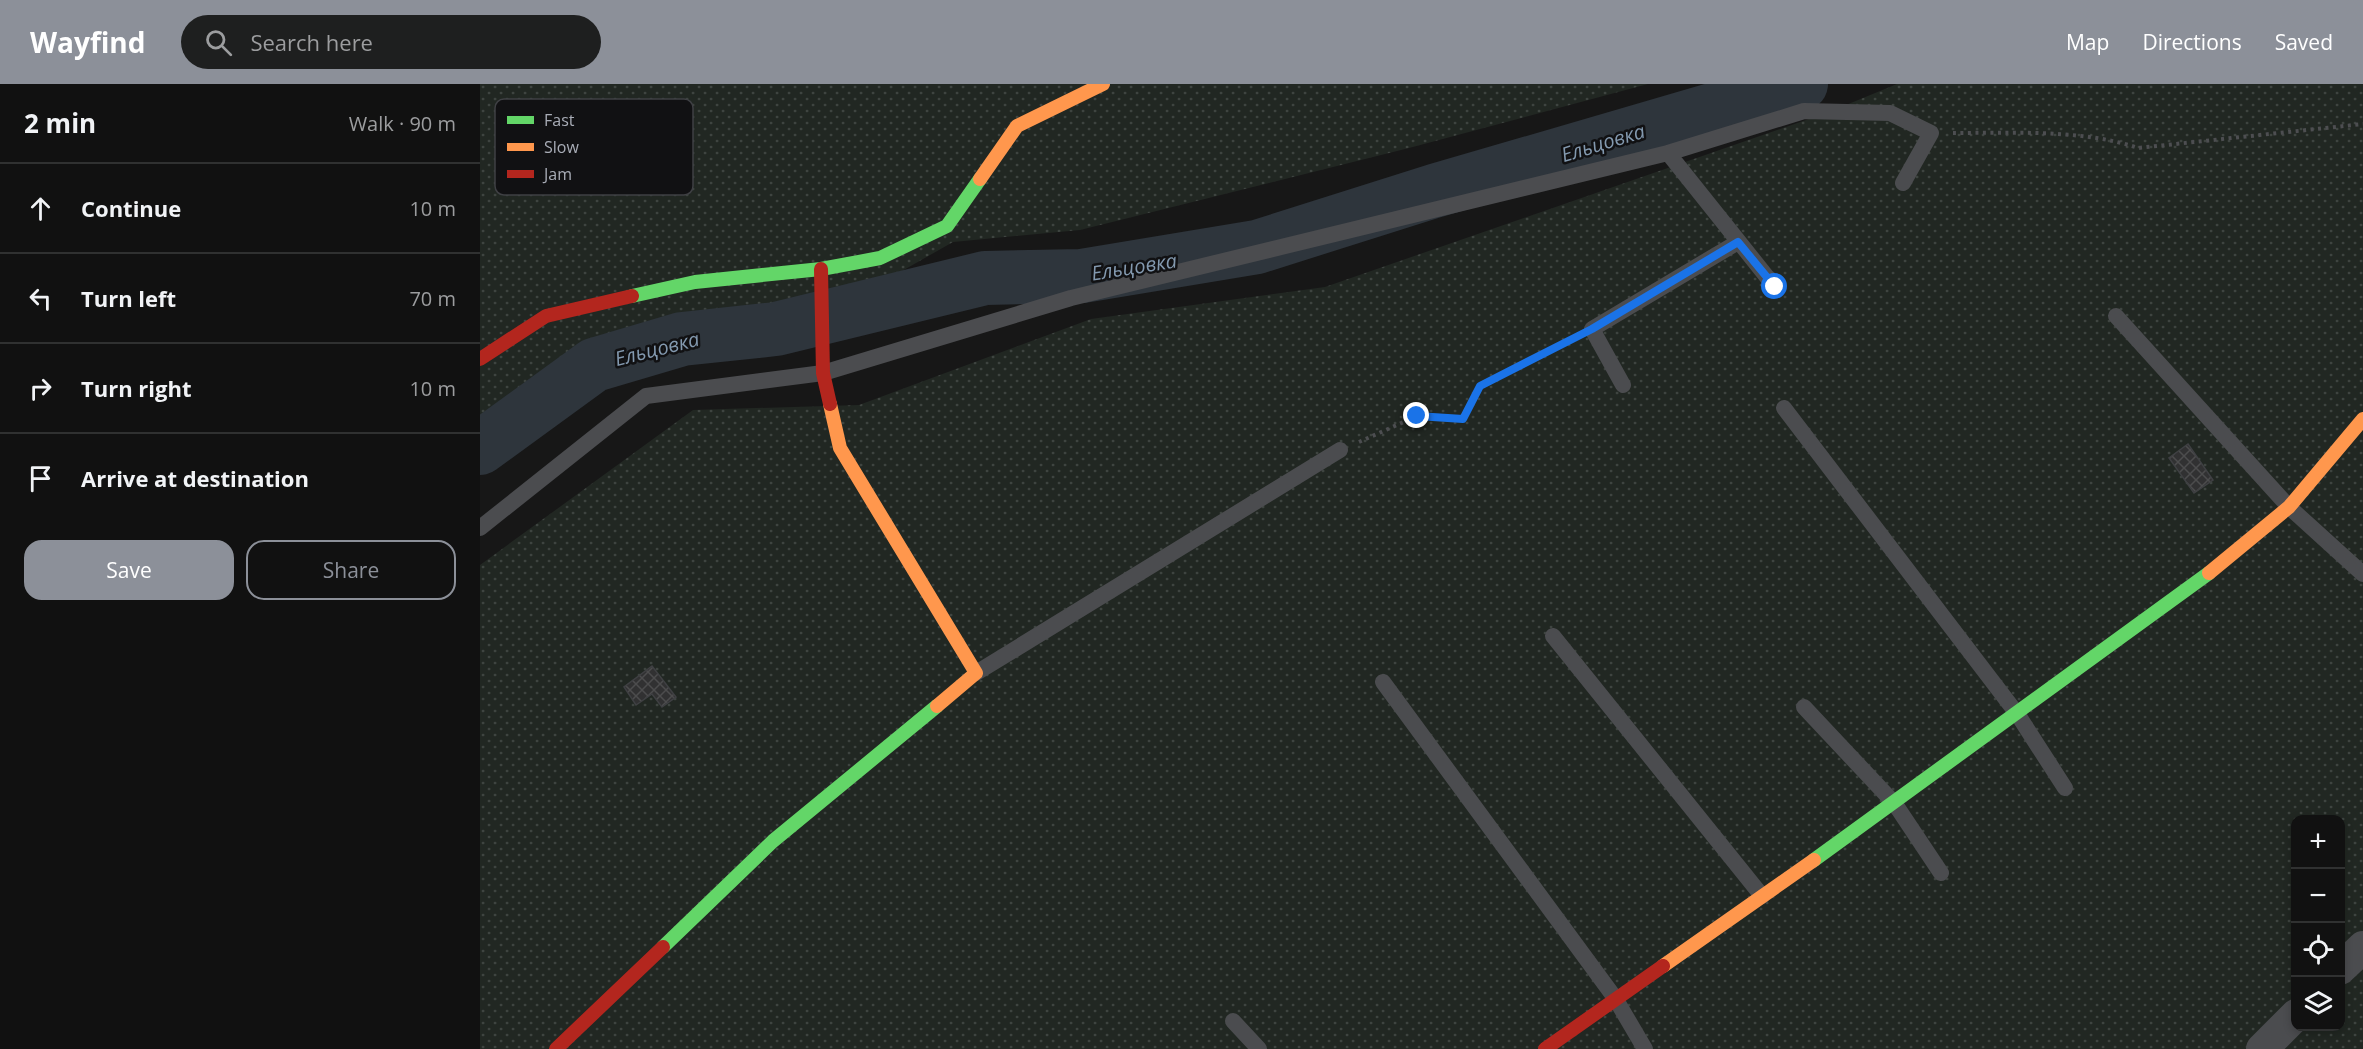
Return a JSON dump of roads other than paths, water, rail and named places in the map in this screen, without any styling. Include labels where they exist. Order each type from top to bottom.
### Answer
[{"type":"street","points":[[480,359],[546,316],[695,282],[821,269],[880,258],[947,226],[1017,126],[1103,84]]},
{"type":"street","points":[[556,1049],[773,841],[976,673],[840,448],[823,373],[821,269]]},
{"type":"street","points":[[1545,1049],[1895,804],[2210,572],[2289,507],[2363,419]]},
{"type":"street","points":[[2345,964],[2363,947]]},
{"type":"street","points":[[2262,1049],[2291,1019]]},
{"type":"lane","points":[[480,528],[646,396],[823,373],[1071,298],[1668,153],[1804,111],[1890,113],[1931,133],[1903,183]]},
{"type":"lane","points":[[1668,153],[1775,287]]},
{"type":"lane","points":[[1623,385],[1592,329],[1738,242]]},
{"type":"lane","points":[[2116,316],[2289,507],[2363,574]]},
{"type":"lane","points":[[1784,408],[2018,715],[2065,788]]},
{"type":"lane","points":[[976,673],[1340,450]]},
{"type":"lane","points":[[1553,636],[1762,896]]},
{"type":"lane","points":[[1383,682],[1615,998],[1645,1049]]},
{"type":"lane","points":[[1804,707],[1895,804],[1941,873]]},
{"type":"lane","points":[[1233,1021],[1258,1049]]},
{"type":"waterway","name":"Ельцовка","points":[[480,448],[594,365],[682,339],[776,329],[985,278],[1082,276],[1257,247],[1434,191],[1801,84]]}]
